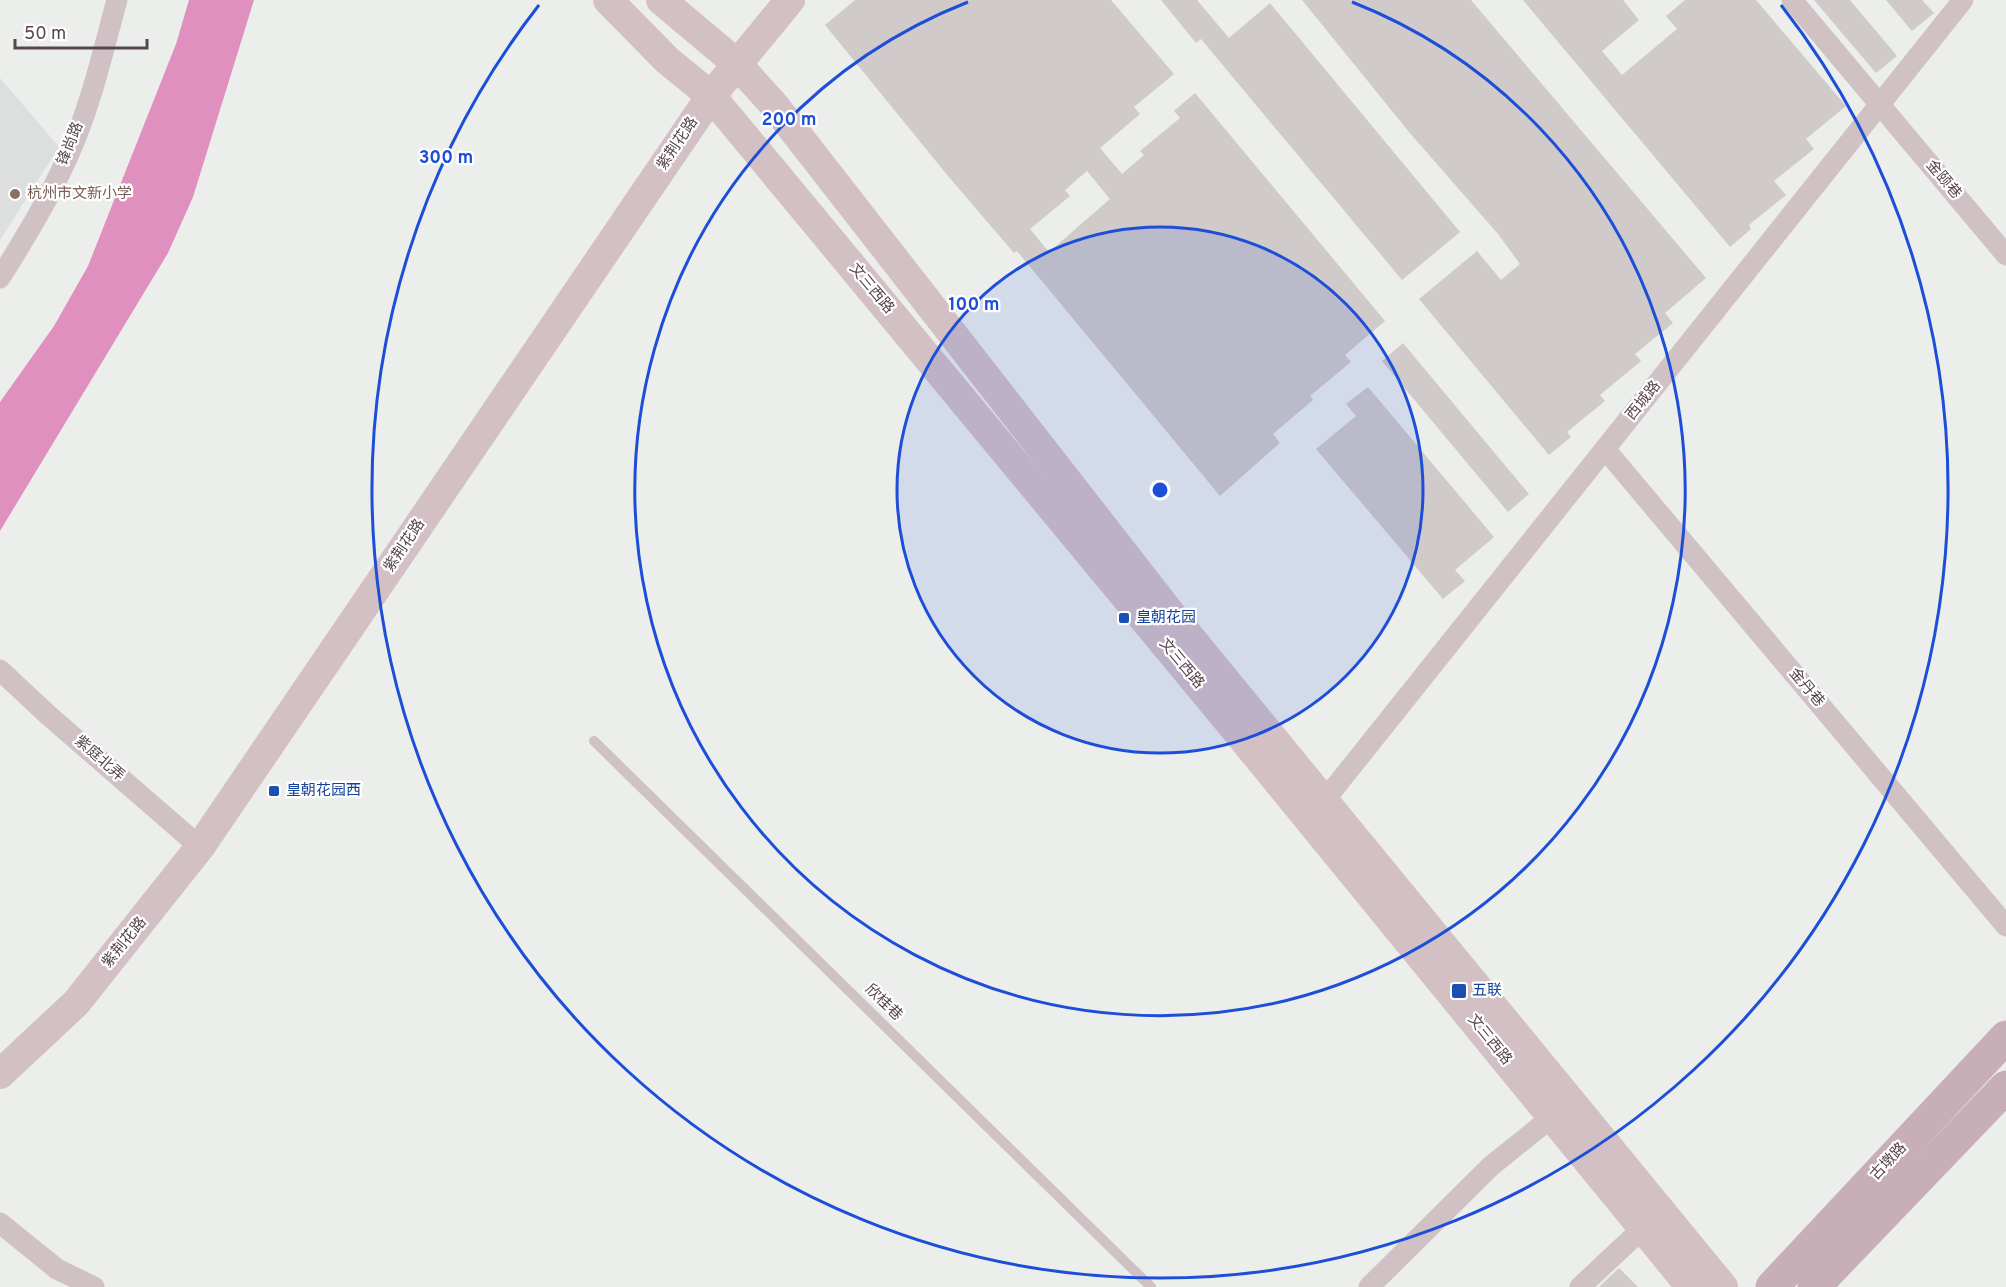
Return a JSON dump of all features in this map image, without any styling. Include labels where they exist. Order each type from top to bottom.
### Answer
[{"type":"main road","name":"文三西路","points":[[608,0],[667,60],[711,96],[1691,1287]]},
{"type":"main road","name":"文三西路","points":[[661,0],[736,63],[774,105],[1174,618],[1723,1287]]},
{"type":"main road","name":"紫荆花路","points":[[0,1074],[76,1003],[200,847],[711,96],[790,0]]},
{"type":"main road","name":"古墩路","points":[[1772,1287],[2006,1037]]},
{"type":"main road","points":[[1814,1287],[2006,1087]]},
{"type":"street","name":"锋尚路","points":[[0,278],[30,231],[70,153],[103,53],[117,0]]},
{"type":"street","name":"金颐巷","points":[[1792,0],[2006,255]]},
{"type":"street","name":"西城路","points":[[1324,801],[1881,106],[1963,0]]},
{"type":"street","name":"金丹巷","points":[[1605,449],[2006,926]]},
{"type":"street","name":"紫庭北弄","points":[[0,670],[47,714],[200,847]]},
{"type":"street","points":[[1369,1287],[1491,1166],[1552,1117]]},
{"type":"street","points":[[0,1224],[57,1269],[94,1287]]},
{"type":"street","points":[[1580,1287],[1643,1228]]},
{"type":"lane","name":"欣桂巷","points":[[594,741],[1151,1287]]},
{"type":"shaded area","points":[[189,0],[254,0],[193,197],[168,253],[0,531],[0,402],[54,326],[88,266],[176,44]]},
{"type":"shaded area","name":"杭州市文新小学","points":[[0,78],[59,147],[0,240]]},
{"type":"building","points":[[855,0],[1111,0],[1174,74],[1134,107],[1140,114],[1100,148],[1122,174],[1144,155],[1140,151],[1180,118],[1174,111],[1195,93],[1385,321],[1345,355],[1351,362],[1310,396],[1313,400],[1273,434],[1280,443],[1220,496],[1017,251],[1014,253],[948,176],[825,25]],"holes":[[[1087,171],[1110,199],[1049,252],[1030,229],[1070,196],[1065,190]]]},
{"type":"building","points":[[1161,0],[1197,0],[1229,38],[1270,3],[1460,232],[1402,280],[1201,39],[1196,43]]},
{"type":"building","points":[[1302,0],[1471,0],[1706,278],[1665,313],[1673,323],[1635,354],[1641,361],[1600,395],[1605,401],[1567,432],[1571,437],[1549,455],[1419,299],[1477,251],[1501,280],[1520,264],[1498,234],[1409,132]]},
{"type":"building","points":[[1523,0],[1623,0],[1639,20],[1602,51],[1622,75],[1677,29],[1666,16],[1685,0],[1756,0],[1846,106],[1806,139],[1814,149],[1774,181],[1786,195],[1749,225],[1751,229],[1730,247]]},
{"type":"building","points":[[1814,0],[1850,0],[1897,56],[1876,73]]},
{"type":"building","points":[[1886,0],[1922,0],[1934,13],[1912,31]]},
{"type":"building","points":[[1403,343],[1529,494],[1508,512],[1382,361]]},
{"type":"building","points":[[1368,387],[1494,537],[1455,570],[1465,581],[1443,599],[1316,449],[1356,416],[1346,404]]},
{"type":"building","points":[[1619,1268],[1638,1287],[1599,1287]]},
{"type":"place","name":"杭州市文新小学","points":[[15,194]]},
{"type":"place","name":"皇朝花园","points":[[1124,618]]},
{"type":"place","name":"皇朝花园西","points":[[274,791]]},
{"type":"place","name":"五联","points":[[1459,991]]}]
